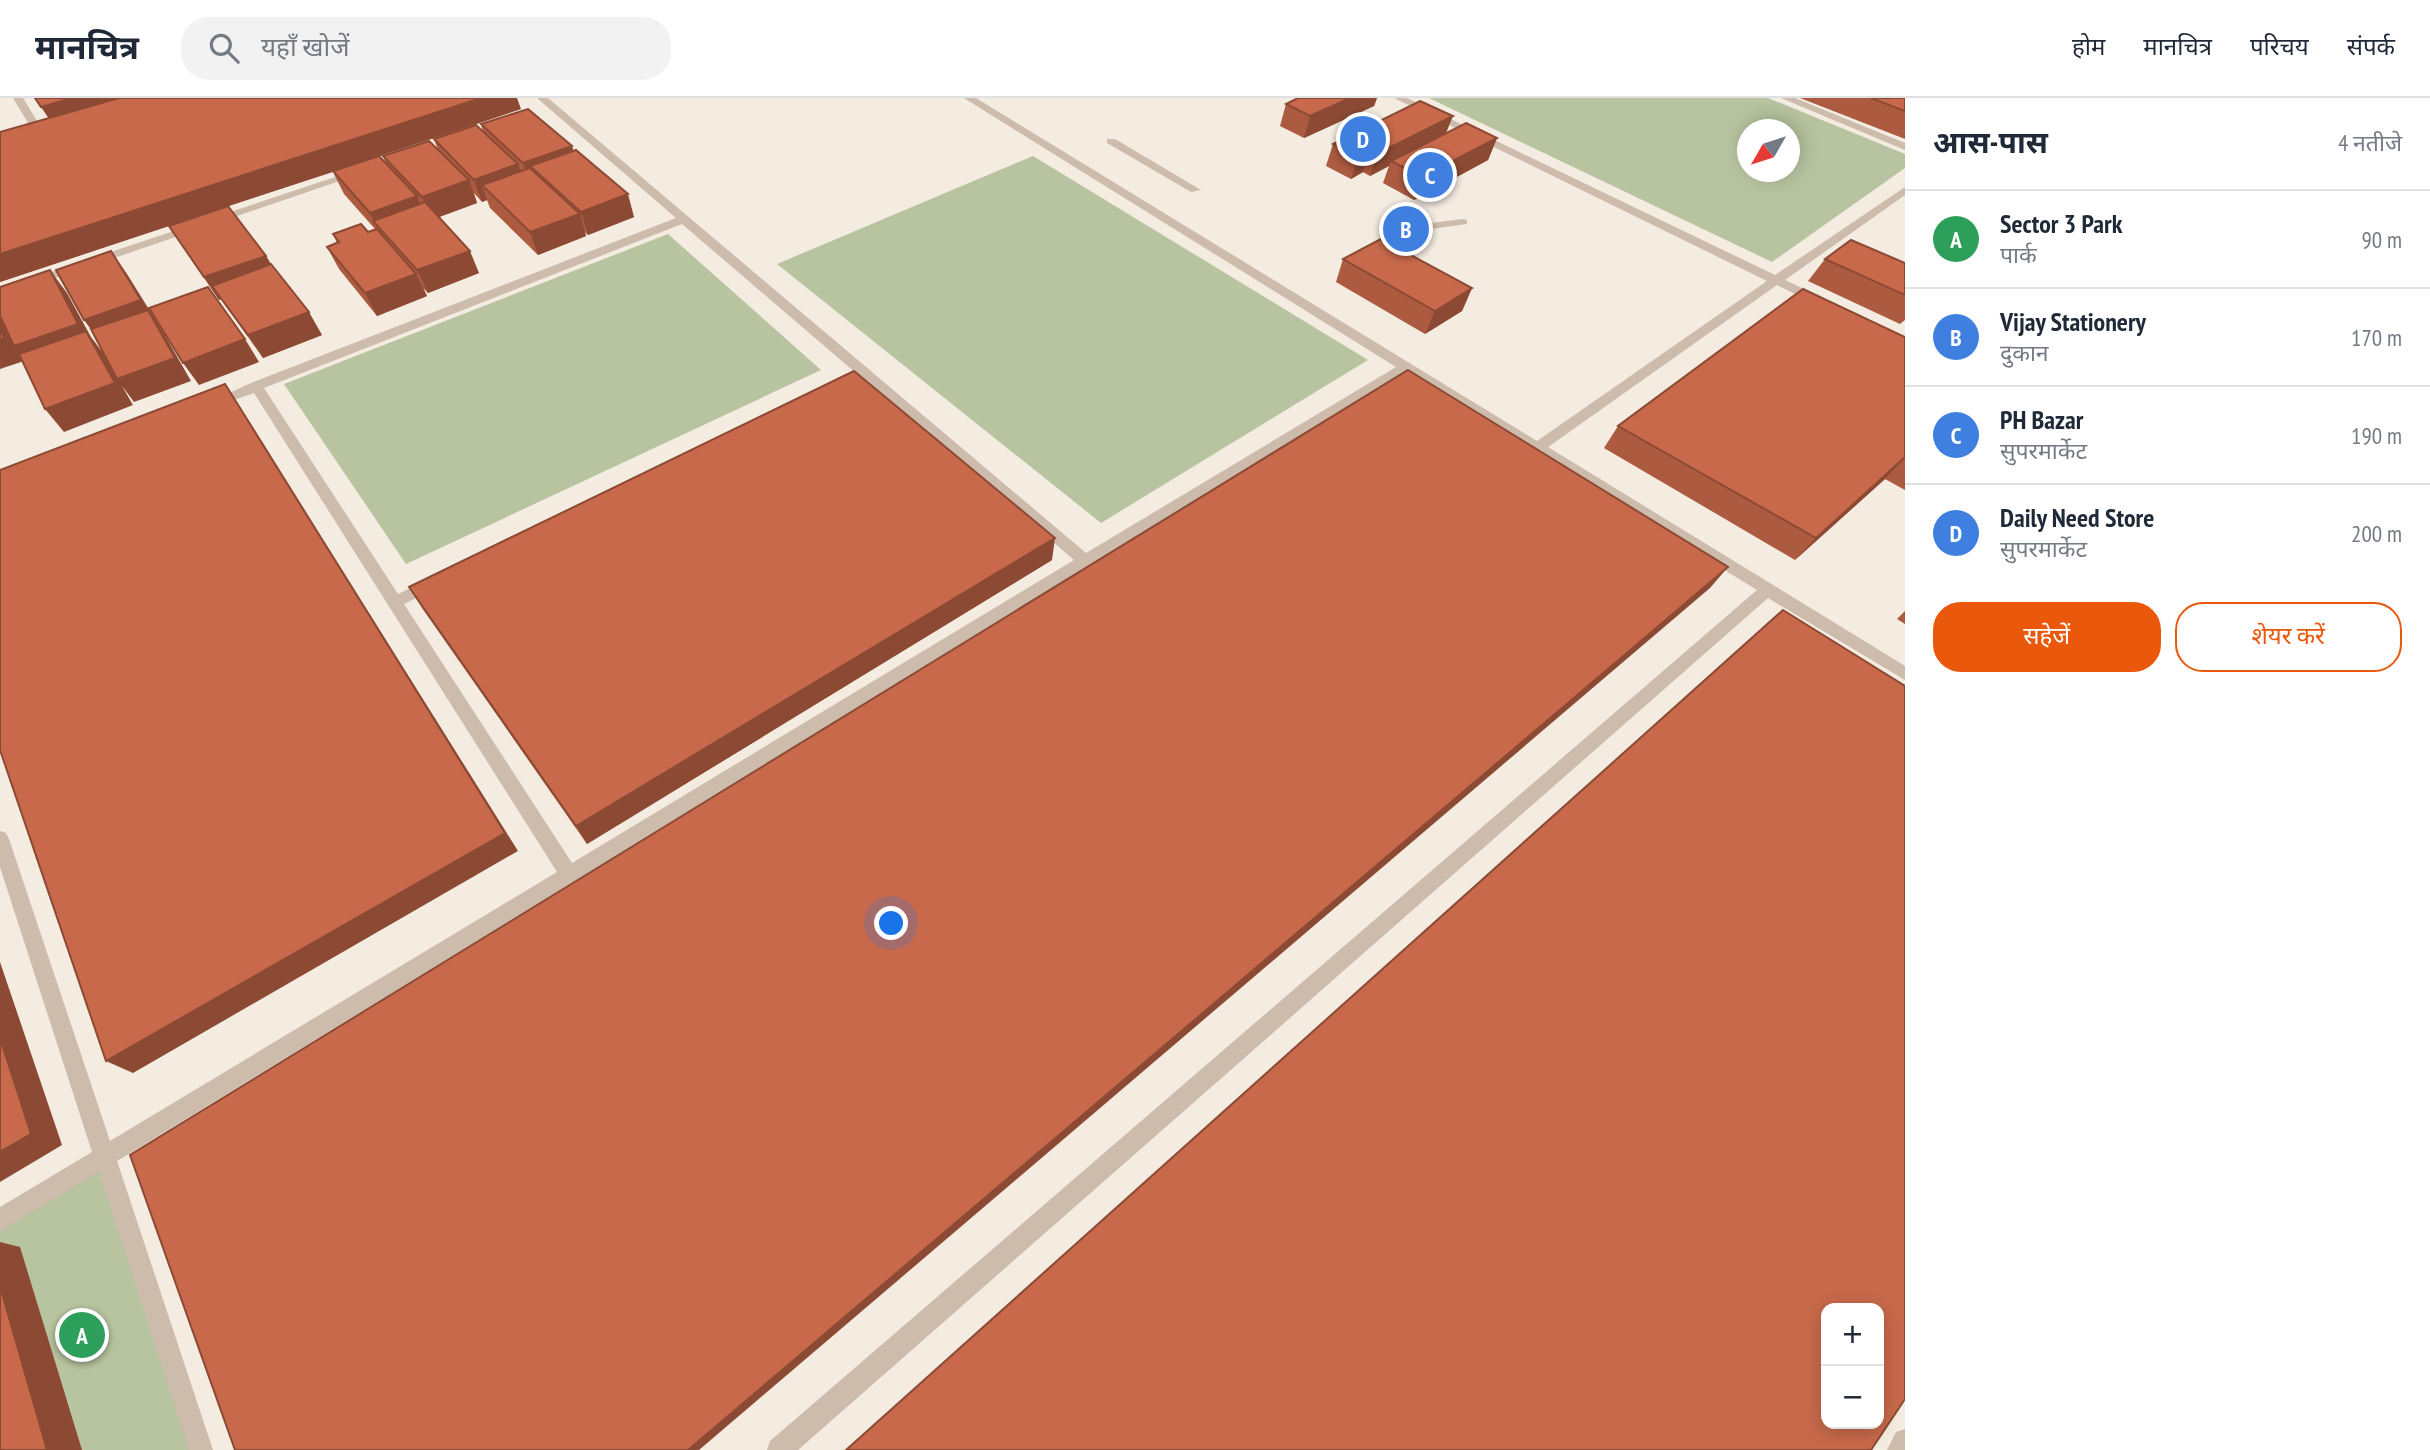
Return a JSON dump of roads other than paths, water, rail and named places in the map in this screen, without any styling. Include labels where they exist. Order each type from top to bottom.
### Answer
[{"type":"street","points":[[18,98],[38,140],[56,135]]},
{"type":"street","points":[[542,98],[547,110],[684,219],[862,379],[1085,561]]},
{"type":"street","points":[[969,98],[1905,674]]},
{"type":"street","points":[[1399,98],[1835,309]]},
{"type":"street","points":[[1786,98],[1905,146]]},
{"type":"street","points":[[1111,141],[1195,190]]},
{"type":"street","points":[[0,293],[369,170]]},
{"type":"street","points":[[1537,448],[1905,190]]},
{"type":"street","points":[[205,406],[684,219]]},
{"type":"street","points":[[1431,226],[1463,222]]},
{"type":"street","points":[[0,1220],[1405,367]]},
{"type":"street","points":[[256,386],[569,874]]},
{"type":"street","points":[[393,603],[443,579]]},
{"type":"street","points":[[779,1450],[1767,590]]},
{"type":"street","points":[[0,839],[201,1450]]},
{"type":"street","points":[[1899,1450],[1905,1441]]},
{"type":"place","name":"Daily Need Store","points":[[1363,139]]},
{"type":"place","name":"PH Bazar","points":[[1430,175]]},
{"type":"place","name":"Vijay Stationery","points":[[1406,229]]},
{"type":"place","name":"Sector 3 Park","points":[[82,1335]]}]
